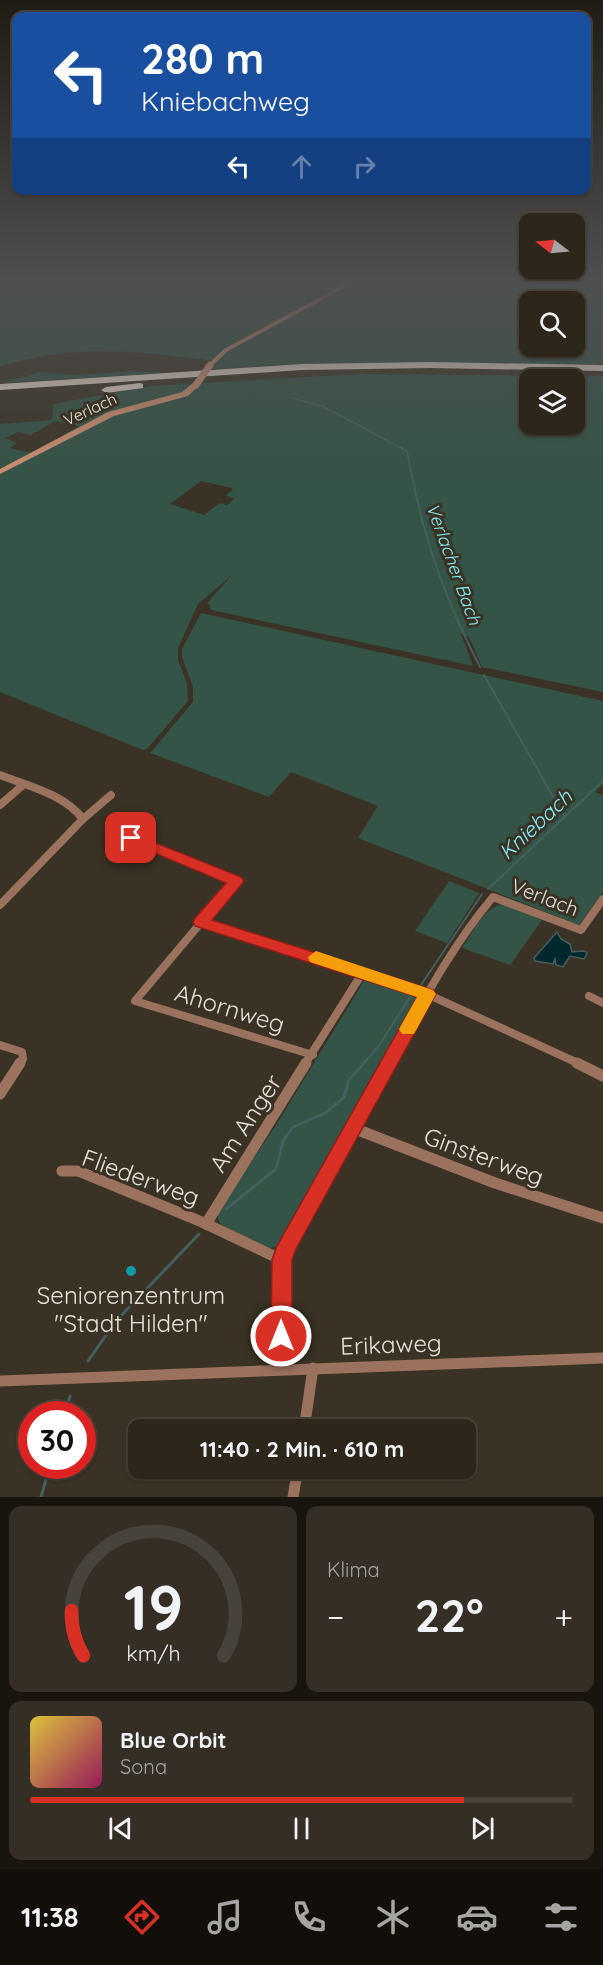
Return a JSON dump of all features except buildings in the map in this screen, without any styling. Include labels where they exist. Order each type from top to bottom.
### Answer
[{"type":"highway","points":[[0,387],[220,372],[383,366],[603,368]]},
{"type":"highway","points":[[0,393],[191,379],[422,371],[603,372]]},
{"type":"highway","points":[[106,390],[191,379],[220,372]]},
{"type":"street","points":[[191,379],[226,350]]},
{"type":"street","name":"Verlach","points":[[0,472],[111,414],[184,394],[191,379]]},
{"type":"street","points":[[0,775],[53,796],[79,812],[83,819]]},
{"type":"street","points":[[0,805],[23,785]]},
{"type":"street","points":[[0,905],[83,819],[111,795]]},
{"type":"street","points":[[131,838],[236,881],[201,922],[427,994],[512,1031],[603,1076]]},
{"type":"street","name":"Verlach","points":[[427,994],[473,921],[494,897],[581,930],[603,898]]},
{"type":"street","name":"Ahornweg","points":[[201,922],[135,1001],[313,1055]]},
{"type":"street","name":"Am Anger","points":[[206,1224],[363,972]]},
{"type":"street","points":[[281,1369],[282,1260],[307,1209],[427,994]]},
{"type":"street","points":[[589,996],[603,1004]]},
{"type":"street","points":[[0,1045],[22,1052],[23,1059],[0,1094]]},
{"type":"street","name":"Ginsterweg","points":[[353,1128],[495,1183],[603,1218]]},
{"type":"street","name":"Fliederweg","points":[[62,1171],[78,1171],[206,1224]]},
{"type":"street","points":[[206,1224],[282,1260]]},
{"type":"street","name":"Erikaweg","points":[[0,1381],[603,1358]]},
{"type":"street","points":[[306,1419],[313,1368]]},
{"type":"street","points":[[293,1497],[296,1479]]},
{"type":"green space","points":[[0,350],[519,350],[519,357],[585,357],[585,350],[603,350],[603,364],[307,364],[212,369],[215,361],[159,355],[102,351],[56,354],[0,366]]},
{"type":"green space","points":[[135,371],[165,373],[1,383],[40,372],[75,375]]},
{"type":"green space","points":[[362,374],[519,375],[519,435],[585,435],[585,376],[603,376],[603,692],[482,667],[469,637],[461,634],[473,666],[211,610],[208,602],[232,575],[198,604],[178,648],[178,660],[187,683],[188,701],[147,749],[143,750],[0,692],[0,424],[52,420],[53,404],[150,386]],"holes":[[[55,421],[80,426],[31,453],[10,448],[17,443],[5,438],[18,432],[31,435]],[[201,481],[232,488],[233,490],[226,495],[234,499],[227,505],[220,503],[204,515],[170,504]]]},
{"type":"green space","points":[[201,613],[603,701],[603,784],[595,792],[603,795],[603,892],[579,925],[358,838],[378,806],[291,772],[269,797],[150,753],[193,702],[193,687],[182,657],[182,649]]},
{"type":"green space","points":[[449,881],[479,893],[447,943],[415,931]]},
{"type":"green space","points":[[503,904],[542,920],[510,965],[462,948],[485,915],[496,906]]},
{"type":"green space","points":[[367,976],[417,995],[419,999],[282,1245],[270,1248],[221,1225],[218,1211],[276,1125]]},
{"type":"water","points":[[557,932],[561,939],[570,944],[572,952],[587,953],[584,959],[570,956],[563,967],[556,965],[555,959],[553,964],[535,961],[534,958]]},
{"type":"waterway","name":"Verlacher Bach","points":[[292,398],[324,407],[407,451],[412,477]]},
{"type":"waterway","name":"Verlacher Bach","points":[[412,475],[423,524],[439,573],[480,667]]},
{"type":"waterway","name":"Verlacher Bach","points":[[484,675],[564,816]]},
{"type":"waterway","name":"Kniebach","points":[[488,889],[603,781]]},
{"type":"waterway","name":"Kniebach","points":[[421,985],[482,894]]},
{"type":"waterway","name":"Kniebach","points":[[363,1064],[378,1047],[410,997]]},
{"type":"waterway","name":"Kniebach","points":[[226,1209],[276,1169],[283,1141],[293,1127],[327,1112],[344,1097],[349,1080],[364,1063]]},
{"type":"waterway","name":"Kniebach","points":[[88,1361],[116,1321],[199,1234]]},
{"type":"waterway","name":"Kniebach","points":[[69,1401],[70,1396]]},
{"type":"waterway","name":"Kniebach","points":[[41,1497],[46,1479]]},
{"type":"slow traffic","points":[[316,957],[427,994],[408,1029]]},
{"type":"place","name":"Seniorenzentrum \"Stadt Hilden\"","points":[[131,1271]]},
{"type":"route","points":[[131,838],[236,881],[201,922],[355,969],[427,994],[287,1246],[282,1260],[281,1336]]}]
